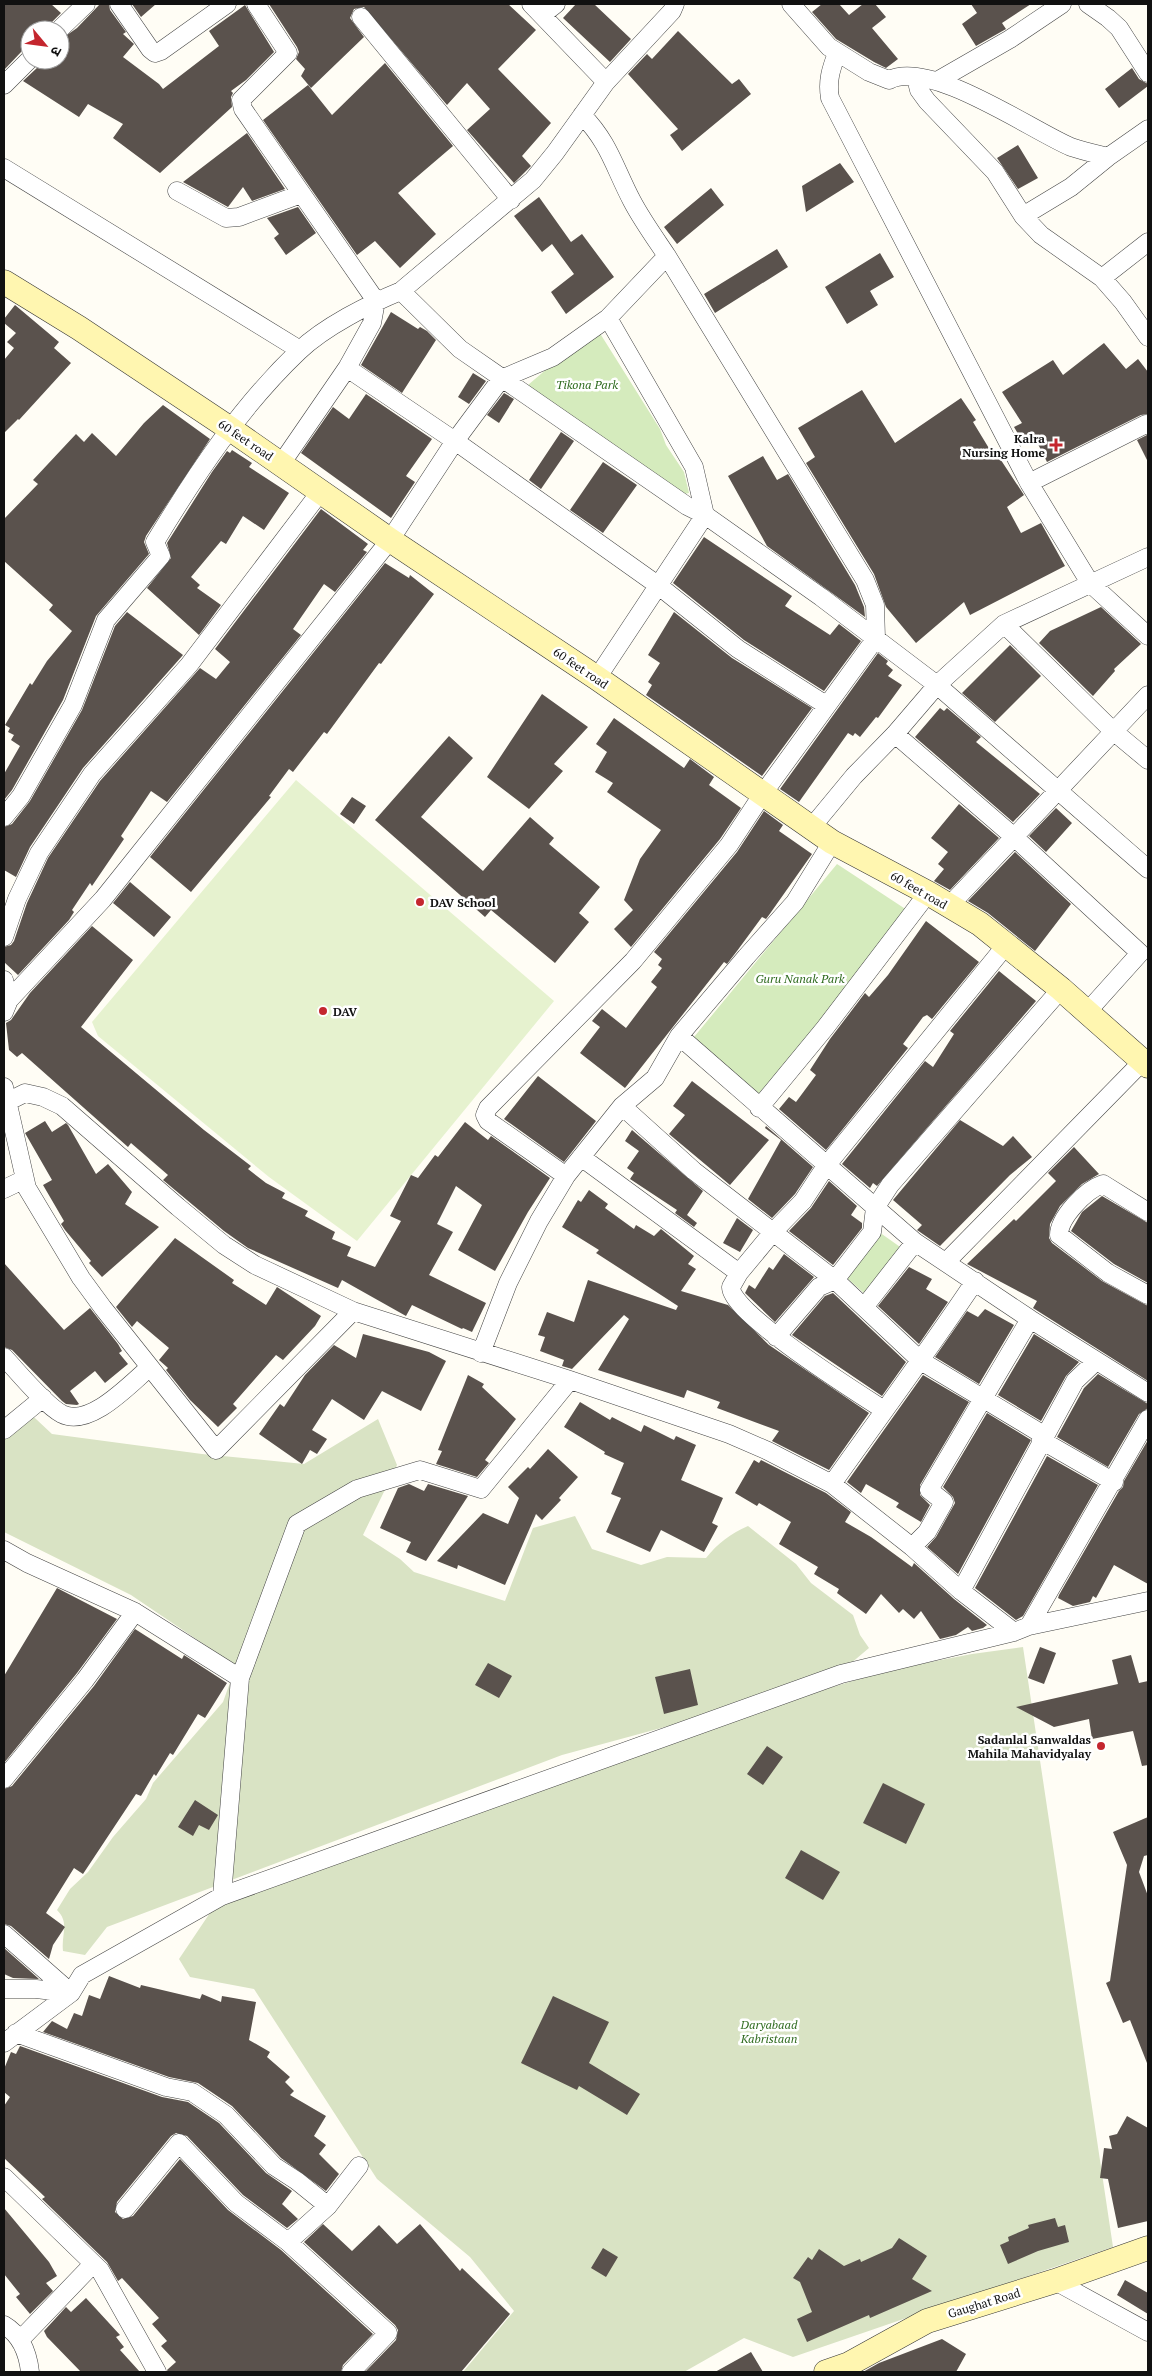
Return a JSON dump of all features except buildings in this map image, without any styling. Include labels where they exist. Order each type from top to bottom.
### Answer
[{"type":"street","points":[[69,20],[86,4]]},
{"type":"street","points":[[119,4],[150,49],[155,53],[227,4]]},
{"type":"street","points":[[256,4],[288,53],[247,92],[242,100],[243,109],[376,301],[372,324],[347,368],[281,464]]},
{"type":"street","points":[[556,4],[536,9],[606,82]]},
{"type":"street","points":[[4,817],[21,796],[73,705],[106,620],[161,556],[155,542],[229,428],[300,350],[376,301],[401,292],[511,200],[544,168],[606,82],[672,11],[675,4]]},
{"type":"street","points":[[791,4],[821,39],[837,54],[889,80],[897,76],[937,80],[989,103],[1071,146],[1108,157]]},
{"type":"street","points":[[937,80],[1010,39],[1062,4]]},
{"type":"street","points":[[1088,4],[1119,28],[1148,73]]},
{"type":"street","points":[[361,17],[511,200]]},
{"type":"street","points":[[837,54],[828,86],[830,98],[1029,483],[1090,583],[1148,636]]},
{"type":"street","points":[[4,85],[20,69]]},
{"type":"street","points":[[916,78],[919,90],[927,101],[995,172],[1023,216],[1041,235],[1102,278],[1123,302],[1148,337]]},
{"type":"street","points":[[566,1176],[488,1121],[485,1115],[488,1108],[633,961],[729,845],[762,795],[876,638],[875,605],[865,580],[632,201],[607,146],[597,130],[582,115]]},
{"type":"street","points":[[1023,216],[1070,187],[1148,129]]},
{"type":"street","points":[[4,168],[300,350]]},
{"type":"street","points":[[177,191],[226,218],[239,217],[301,194]]},
{"type":"street","points":[[1102,278],[1148,242]]},
{"type":"street","points":[[6,1002],[103,899],[390,540],[455,441],[501,379],[553,357],[608,318],[667,256]]},
{"type":"street","name":"60 feet road","points":[[4,282],[79,328],[229,428],[390,540],[597,678],[762,795],[832,842],[928,893],[980,924],[1061,989],[1146,1063]]},
{"type":"street","points":[[401,292],[460,349],[680,502],[705,515],[876,638],[937,685],[1148,869]]},
{"type":"street","points":[[597,678],[705,515],[694,467],[608,318]]},
{"type":"street","points":[[347,368],[455,441],[658,586],[738,649],[826,705]]},
{"type":"street","points":[[1029,483],[1146,424],[1148,425]]},
{"type":"street","points":[[4,937],[17,899],[39,853],[92,774],[189,665],[321,491]]},
{"type":"street","points":[[811,828],[854,776],[895,734],[937,685],[1004,624],[1148,557]]},
{"type":"street","points":[[1004,624],[1112,730],[1148,760]]},
{"type":"street","points":[[949,906],[1013,836],[1058,792],[1112,730],[1148,695]]},
{"type":"street","points":[[895,734],[1013,836],[1144,957],[1087,1012]]},
{"type":"street","points":[[481,1353],[508,1282],[539,1220],[566,1176],[622,1106],[655,1078],[680,1036],[795,902],[832,842]]},
{"type":"street","points":[[759,1108],[825,1028],[928,893]]},
{"type":"street","points":[[884,1410],[776,1337],[734,1298],[731,1287],[773,1232],[803,1201],[826,1166],[1007,944]]},
{"type":"street","points":[[4,980],[6,1002]]},
{"type":"street","points":[[776,1337],[819,1287],[835,1280],[872,1232],[876,1208],[890,1185],[1061,989]]},
{"type":"street","points":[[680,1036],[759,1108],[915,1242],[1030,1319],[1148,1393]]},
{"type":"street","points":[[946,1262],[1146,1063]]},
{"type":"street","points":[[353,1311],[216,1450],[81,1278],[28,1188],[5,1095],[25,1093],[43,1097],[62,1106],[224,1245],[255,1265],[353,1311],[570,1380],[729,1434],[768,1451],[832,1484],[912,1547],[961,1591],[1021,1629]]},
{"type":"street","points":[[622,1106],[694,1171],[835,1280],[864,1306],[866,1311],[922,1361],[1042,1434],[1041,1440]]},
{"type":"street","points":[[581,1157],[740,1273]]},
{"type":"street","points":[[4,1189],[25,1179]]},
{"type":"street","points":[[1148,1212],[1103,1184],[1096,1186],[1078,1201],[1059,1226],[1058,1235],[1108,1273],[1148,1295]]},
{"type":"street","points":[[864,1306],[915,1242]]},
{"type":"street","points":[[832,1484],[884,1410],[922,1361],[975,1282]]},
{"type":"street","points":[[912,1547],[926,1532],[944,1502],[930,1490],[1030,1319]]},
{"type":"street","points":[[4,1358],[43,1398],[62,1414],[78,1417],[102,1408],[150,1367]]},
{"type":"street","points":[[961,1591],[1041,1440],[1075,1381],[1096,1361]]},
{"type":"street","points":[[222,1896],[240,1678],[297,1524],[357,1489],[420,1470],[480,1489],[570,1380]]},
{"type":"street","points":[[4,1430],[43,1398]]},
{"type":"street","points":[[1021,1629],[1114,1482],[1148,1419]]},
{"type":"street","points":[[1041,1440],[1114,1482]]},
{"type":"street","points":[[4,1550],[27,1563],[135,1612],[240,1678]]},
{"type":"street","points":[[10,2038],[71,1994],[82,1975],[222,1896],[841,1674],[1021,1629],[1148,1601]]},
{"type":"street","points":[[4,1779],[85,1680],[135,1612]]},
{"type":"street","points":[[4,1934],[71,1994]]},
{"type":"street","points":[[4,1990],[36,1989],[71,1994]]},
{"type":"street","points":[[10,2038],[166,2086],[192,2092],[226,2115],[274,2166],[297,2181],[328,2206]]},
{"type":"street","points":[[125,2209],[180,2143],[236,2203],[288,2242],[388,2333],[353,2372]]},
{"type":"street","points":[[288,2242],[328,2206],[359,2166]]},
{"type":"street","points":[[4,2177],[92,2265],[100,2270],[157,2372]]},
{"type":"street","name":"Gaughat Road","points":[[826,2372],[856,2368],[927,2321],[1055,2281],[1148,2248]]},
{"type":"street","points":[[20,2340],[92,2265]]},
{"type":"street","points":[[1055,2281],[1148,2332]]},
{"type":"street","points":[[4,2325],[20,2340],[28,2356],[30,2372]]},
{"type":"green space","name":"Tikona Park","points":[[596,327],[660,429],[666,445],[684,472],[689,493],[672,497],[528,385]]},
{"type":"green space","name":"DAV","points":[[296,780],[554,1001],[357,1241],[269,1177],[98,1036],[92,1022]]},
{"type":"green space","name":"Guru Nanak Park","points":[[837,864],[910,912],[758,1095],[694,1037]]},
{"type":"green space","points":[[879,1232],[903,1249],[864,1293],[848,1279],[847,1269]]},
{"type":"green space","points":[[21,1405],[52,1434],[202,1454],[304,1464],[378,1419],[397,1465],[363,1535],[400,1559],[414,1572],[505,1601],[533,1528],[575,1516],[592,1549],[641,1565],[667,1557],[706,1558],[725,1539],[748,1526],[796,1564],[811,1583],[853,1615],[860,1635],[869,1648],[850,1664],[720,1712],[562,1755],[107,1927],[85,1955],[63,1951],[64,1924],[57,1910],[70,1889],[88,1872],[113,1837],[146,1799],[153,1783],[223,1702],[236,1666],[131,1595],[4,1532],[4,1418]]},
{"type":"green space","name":"Daryabaad Kabristaan","points":[[1023,1647],[1113,2247],[793,2357],[744,2338],[684,2372],[463,2372],[514,2311],[470,2257],[377,2179],[254,1989],[190,1977],[179,1959],[226,1889],[750,1712],[889,1670],[972,1654]]},
{"type":"place","name":"Kalra Nursing Home","points":[[1056,445]]},
{"type":"place","name":"DAV School","points":[[420,902]]},
{"type":"place","name":"DAV","points":[[323,1011]]},
{"type":"place","name":"Sadanlal Sanwaldas Mahila Mahavidyalay","points":[[1101,1746]]}]
